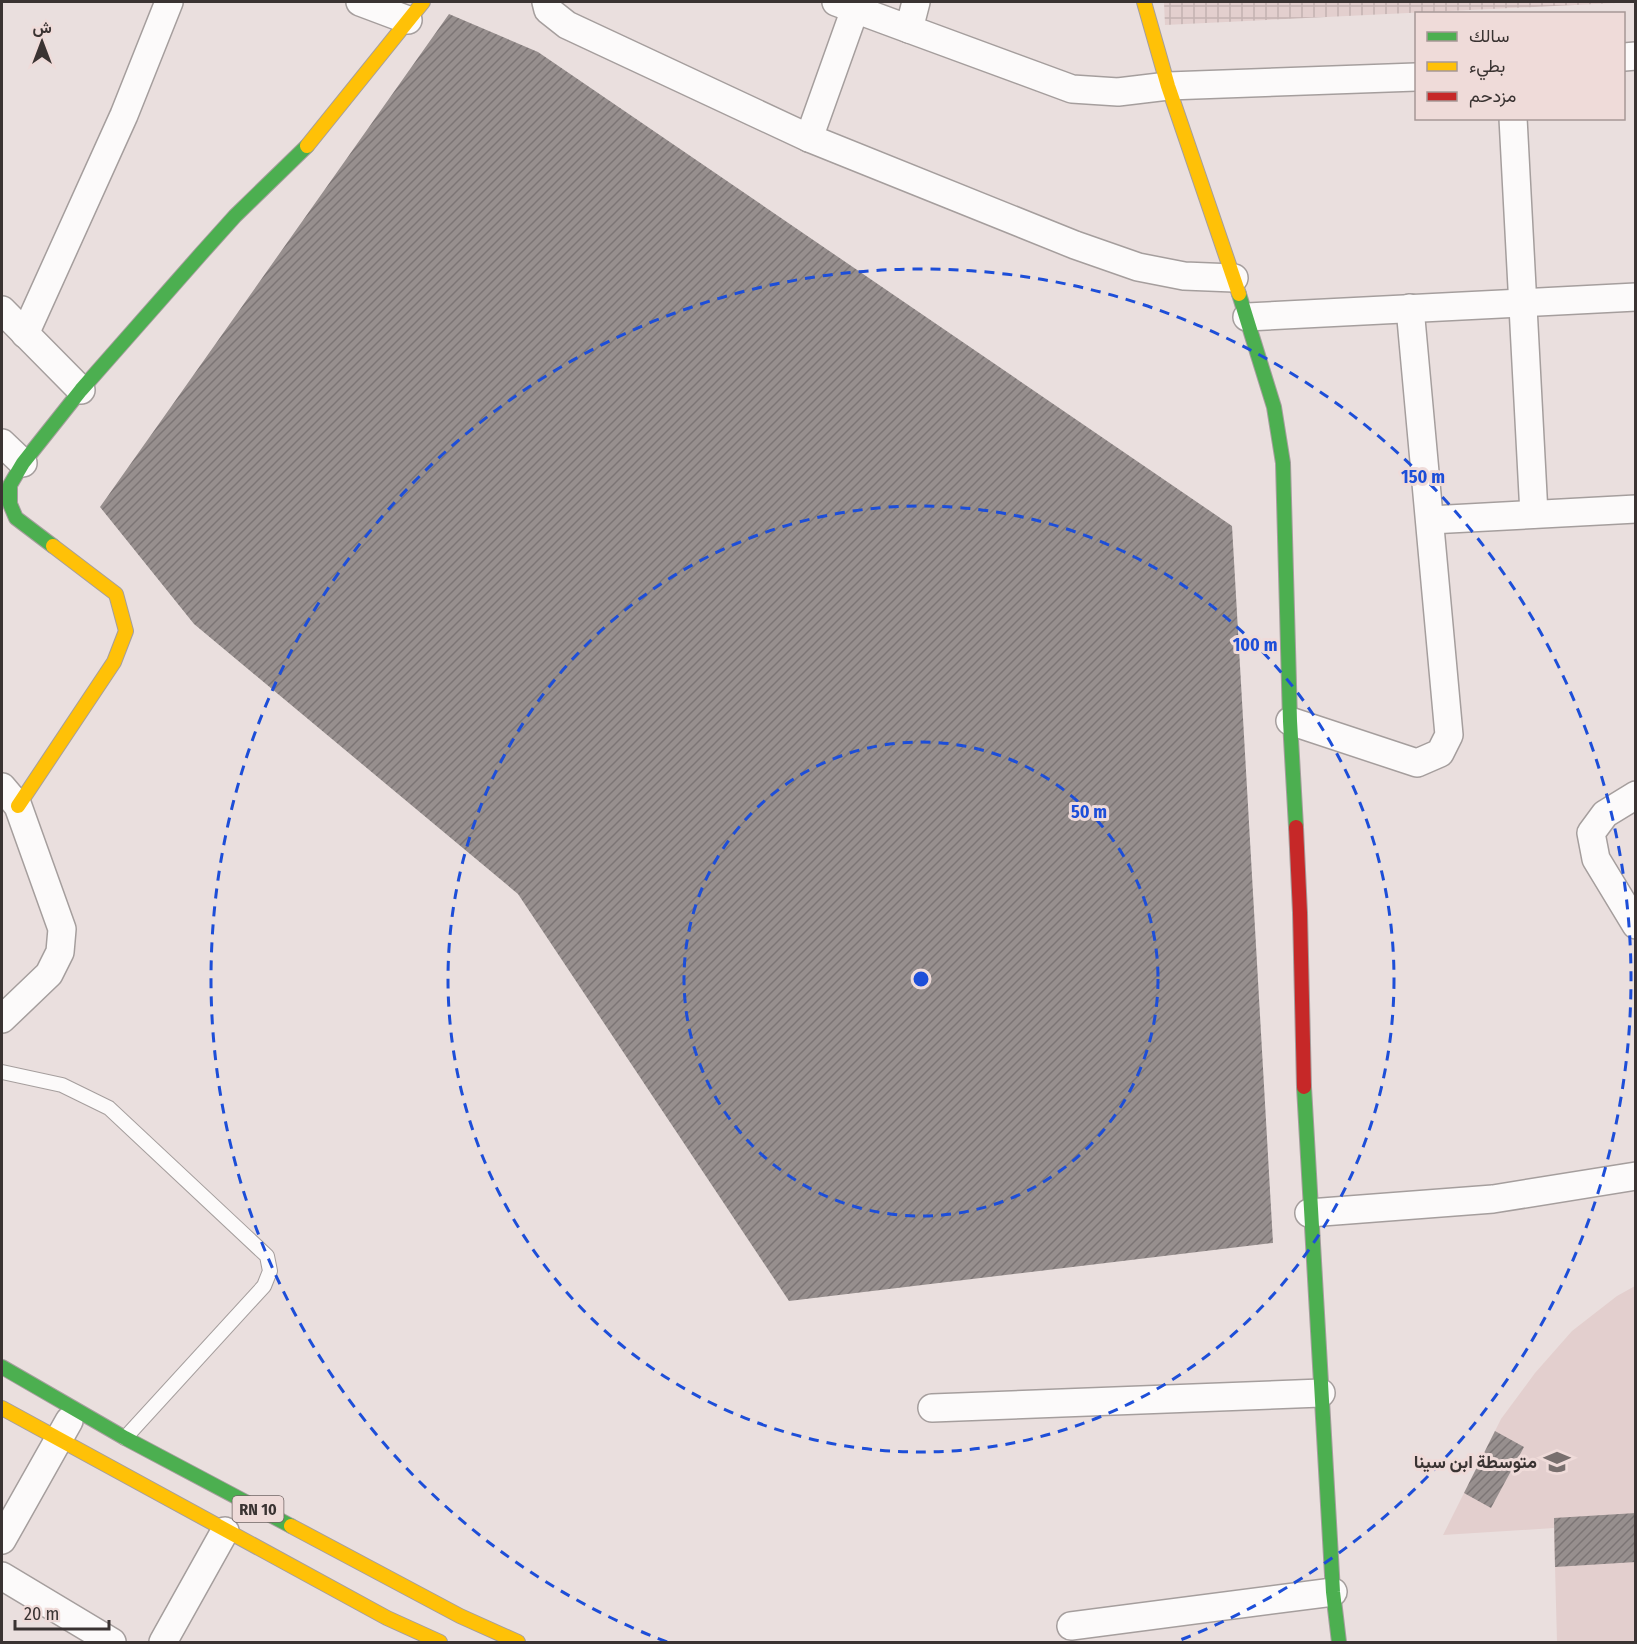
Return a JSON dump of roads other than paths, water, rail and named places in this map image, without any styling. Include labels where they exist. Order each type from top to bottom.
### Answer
[{"type":"street","points":[[25,334],[124,116],[168,2]]},
{"type":"street","points":[[2,1019],[49,974],[60,952],[62,929],[10,796],[114,662],[126,631],[116,594],[16,518],[10,504],[10,485],[22,463],[81,390],[235,216],[312,141],[416,11],[360,2]]},
{"type":"street","points":[[546,2],[548,10],[567,25],[809,138],[1075,245],[1138,267],[1184,276],[1234,278]]},
{"type":"street","points":[[909,29],[916,2]]},
{"type":"street","points":[[1144,2],[1168,86],[1247,317],[1274,406],[1283,463],[1290,721],[1300,914],[1304,1103],[1321,1393],[1339,1642]]},
{"type":"street","points":[[809,138],[846,5],[1072,89],[1118,92],[1168,86],[1415,77]]},
{"type":"street","points":[[1513,120],[1534,514]]},
{"type":"street","points":[[1247,317],[1635,297]]},
{"type":"street","points":[[1290,721],[1417,763],[1440,753],[1449,735],[1410,308]]},
{"type":"street","points":[[2,310],[81,390]]},
{"type":"street","points":[[2,443],[22,463]]},
{"type":"street","points":[[1430,520],[1635,508]]},
{"type":"street","points":[[1635,795],[1605,814],[1591,832],[1596,859],[1635,925]]},
{"type":"street","points":[[1310,1214],[1493,1199],[1635,1176]]},
{"type":"street","name":"RN 10","points":[[2,1367],[125,1438],[460,1616],[518,1642]]},
{"type":"street","points":[[932,1408],[1321,1393]]},
{"type":"street","name":"RN 10","points":[[2,1408],[387,1618],[440,1642]]},
{"type":"street","points":[[2,1540],[76,1410]]},
{"type":"street","points":[[163,1642],[225,1531]]},
{"type":"street","points":[[2,1576],[112,1642]]},
{"type":"street","points":[[1071,1626],[1334,1592]]},
{"type":"lane","points":[[2,1072],[62,1085],[109,1108],[267,1256],[270,1271],[264,1286],[125,1438]]},
{"type":"place","name":"متوسطة ابن سينا","points":[[1557,1462]]}]
